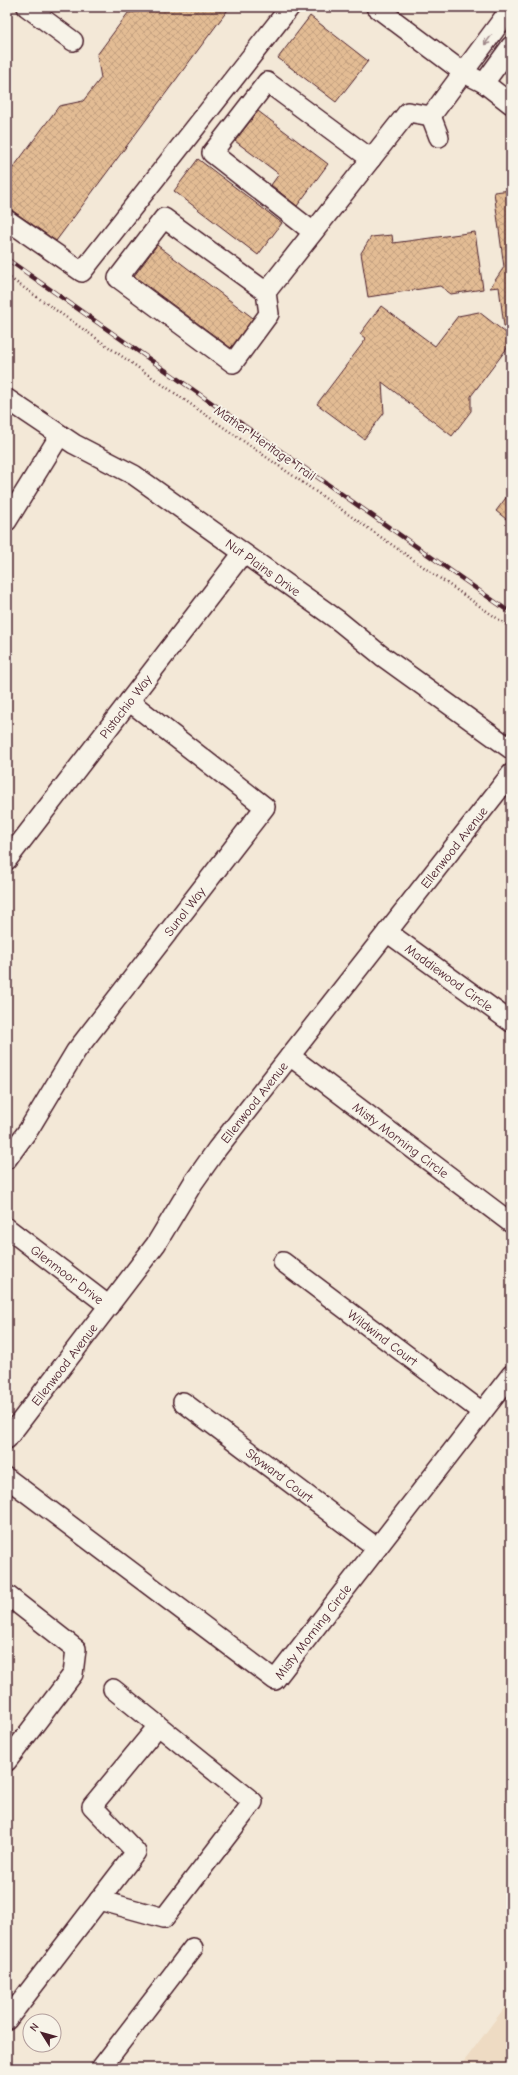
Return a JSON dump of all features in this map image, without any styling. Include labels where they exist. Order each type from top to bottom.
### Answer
[{"type":"street","points":[[27,7],[73,41]]},
{"type":"street","points":[[7,220],[82,272],[290,7]]},
{"type":"street","points":[[376,7],[464,73],[484,83],[511,104]]},
{"type":"street","points":[[431,116],[511,8]]},
{"type":"street","points":[[484,83],[511,46]]},
{"type":"street","points":[[313,232],[212,153],[267,82],[371,159]]},
{"type":"street","points":[[266,292],[164,218],[118,278],[232,363],[269,314],[266,292],[408,112],[431,116]]},
{"type":"street","points":[[431,116],[439,137]]},
{"type":"street","name":"Nut Plains Drive","points":[[7,399],[60,436],[134,475],[339,621],[382,656],[511,749]]},
{"type":"street","points":[[7,521],[60,436]]},
{"type":"street","name":"Pistachio Way","points":[[7,860],[243,553]]},
{"type":"street","name":"Sunol Way","points":[[7,1159],[29,1129],[76,1051],[266,807],[129,701]]},
{"type":"street","name":"Ellenwood Avenue","points":[[7,1439],[156,1244],[193,1183],[217,1149],[511,774]]},
{"type":"street","name":"Maddiewood Circle","points":[[387,932],[511,1022]]},
{"type":"street","name":"Misty Morning Circle","points":[[290,1056],[511,1223]]},
{"type":"street","name":"Glenmoor Drive","points":[[7,1228],[109,1306]]},
{"type":"street","name":"Wildwind Court","points":[[283,1262],[482,1412]]},
{"type":"street","name":"Misty Morning Circle","points":[[7,1478],[276,1680],[511,1375]]},
{"type":"street","name":"Skyward Court","points":[[183,1402],[377,1548]]},
{"type":"street","points":[[7,1761],[73,1674],[76,1649],[10,1603]]},
{"type":"street","points":[[99,1900],[164,1918],[253,1802],[113,1689]]},
{"type":"street","points":[[9,2013],[136,1852],[92,1806],[158,1726]]},
{"type":"street","points":[[101,2068],[193,1948]]},
{"type":"path","name":"Mather Heritage Trail","points":[[7,276],[511,628]]},
{"type":"shaded area","points":[[511,1999],[511,2068],[459,2068]]},
{"type":"building","points":[[153,7],[230,7],[56,241],[13,211],[7,209],[7,176],[59,106],[83,101],[101,78],[97,55],[128,13],[151,10]]},
{"type":"building","points":[[310,16],[368,61],[336,102],[278,58]]},
{"type":"building","points":[[258,111],[328,164],[297,206],[271,185],[279,174],[235,141]]},
{"type":"building","points":[[198,159],[282,223],[258,255],[174,191]]},
{"type":"building","points":[[511,190],[511,325],[504,326],[499,287],[490,288],[504,267],[494,192]]},
{"type":"building","points":[[475,232],[483,289],[451,294],[440,286],[368,297],[361,253],[371,237],[392,235],[393,243]]},
{"type":"building","points":[[157,245],[253,318],[231,348],[134,276]]},
{"type":"building","points":[[381,306],[435,346],[458,316],[479,312],[511,337],[511,343],[471,396],[471,411],[452,436],[382,382],[384,413],[364,439],[317,404],[366,339],[360,334]]},
{"type":"building","points":[[511,491],[511,523],[496,511]]},
{"type":"railway","points":[[7,259],[511,613]]}]
